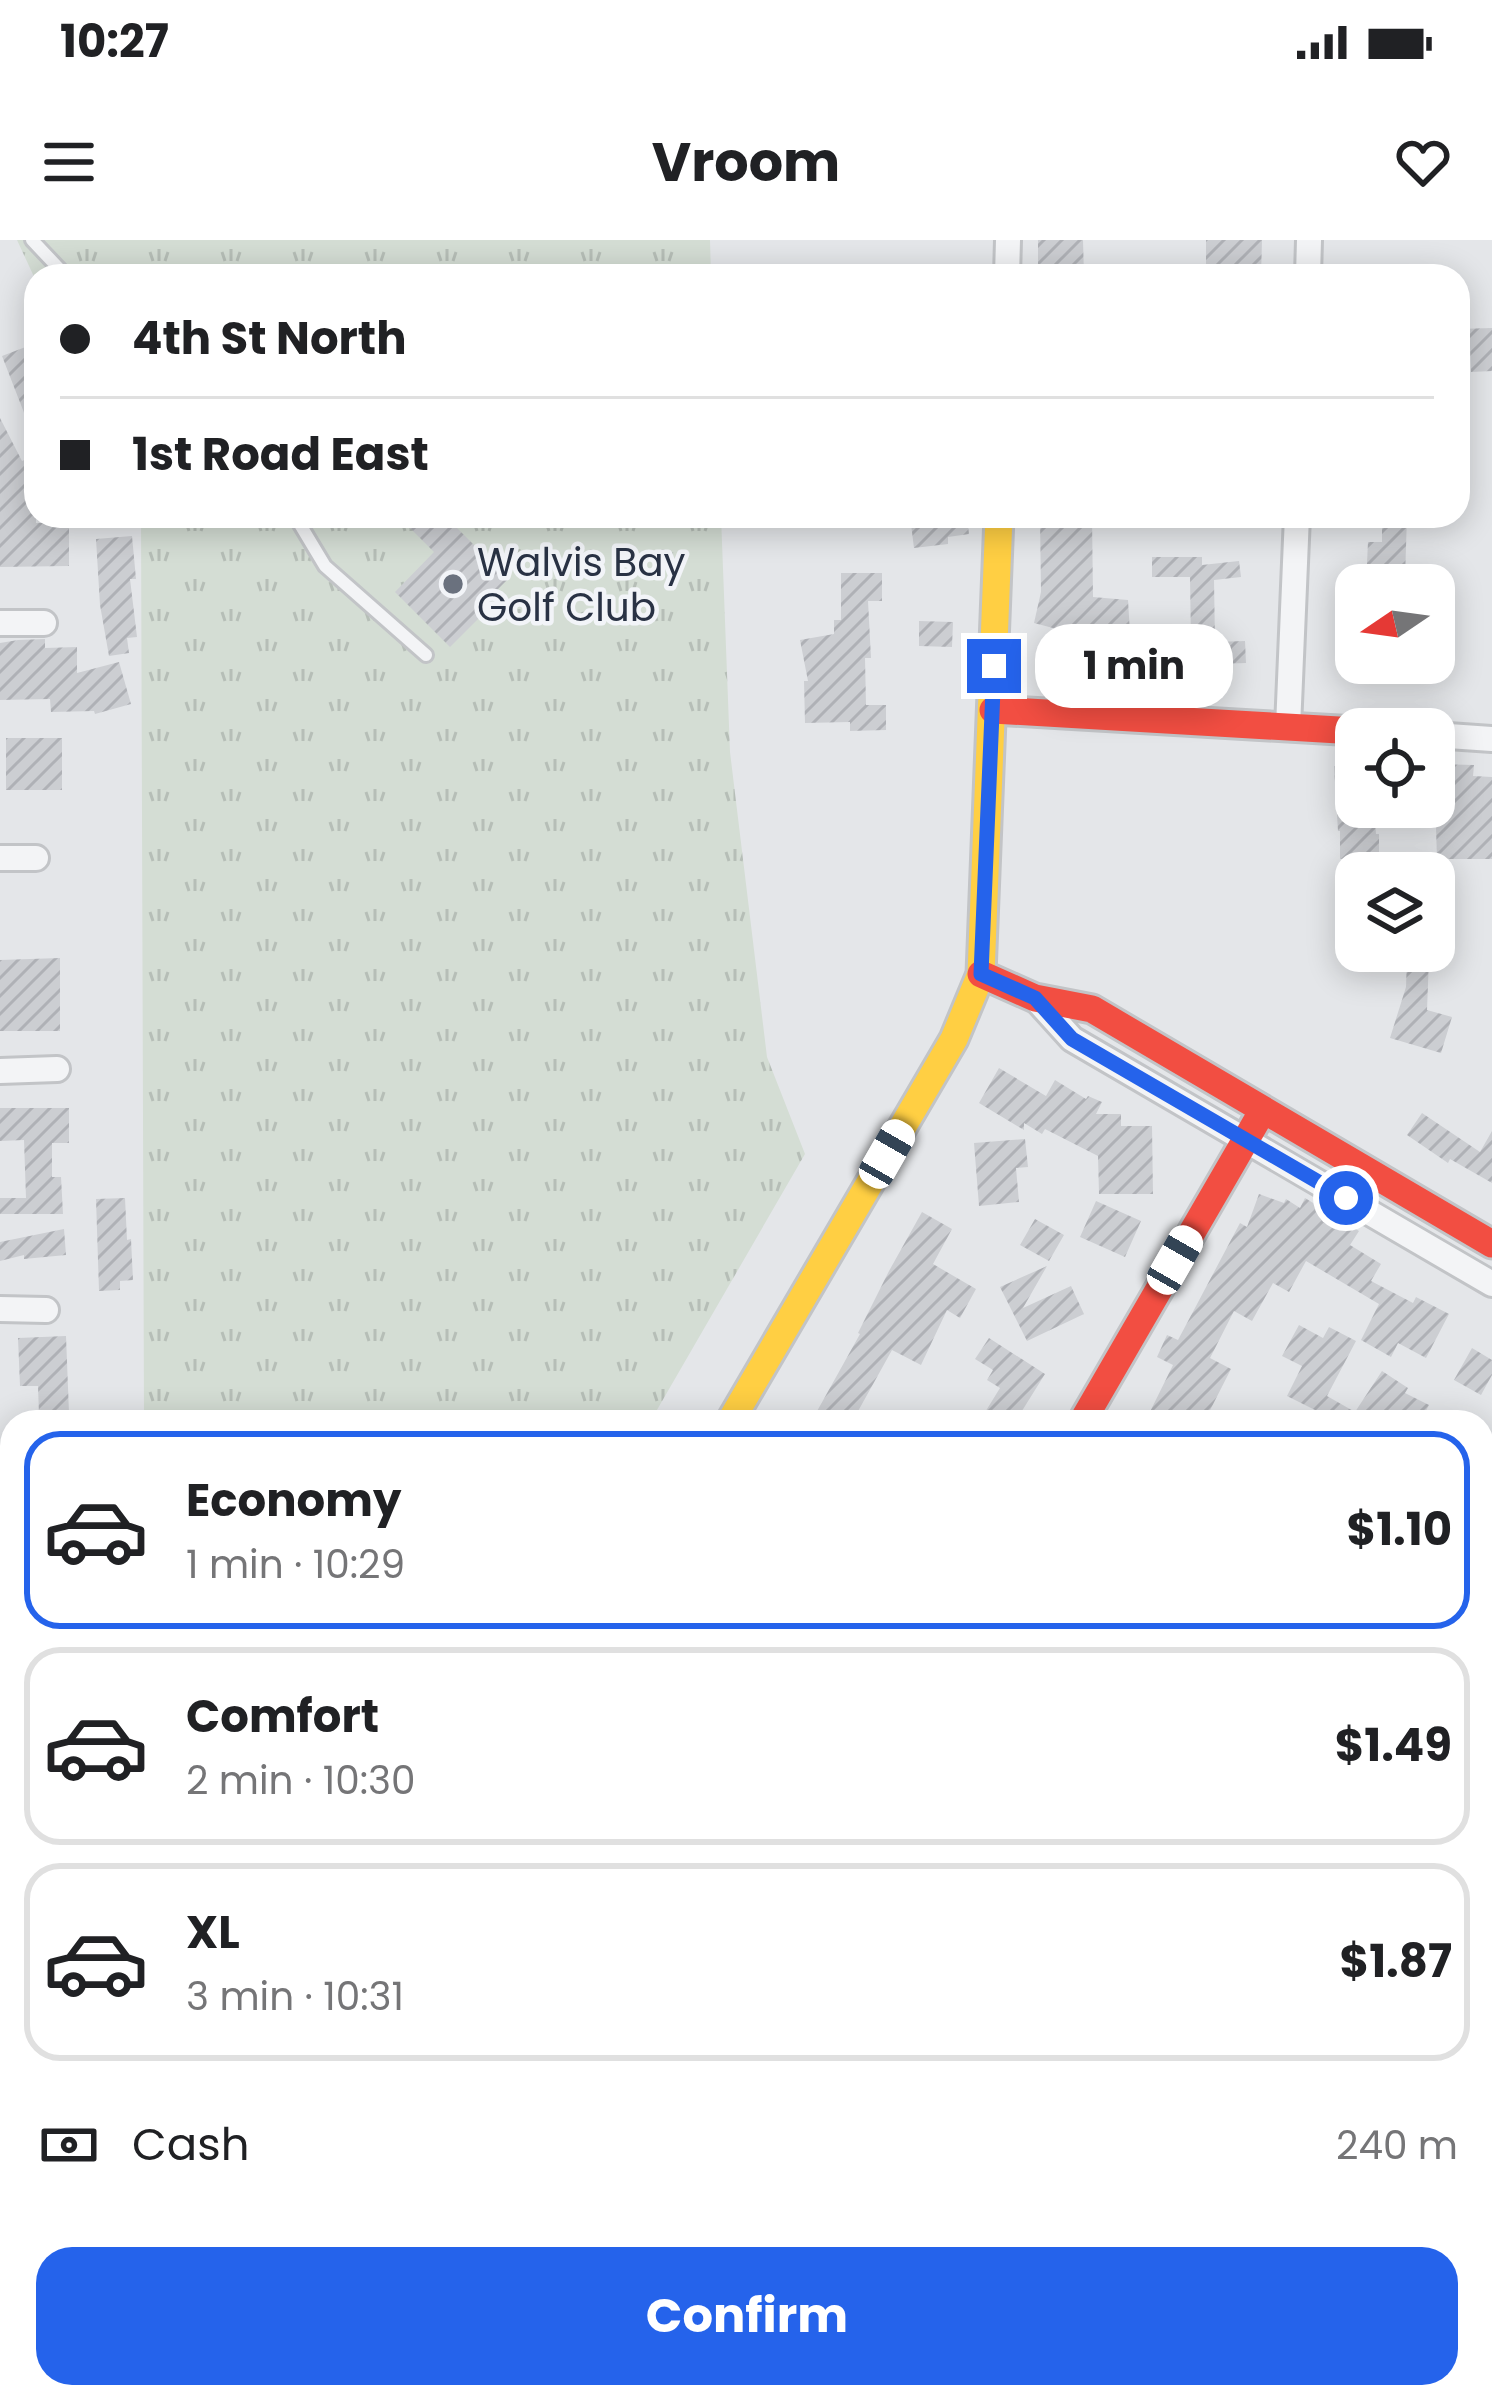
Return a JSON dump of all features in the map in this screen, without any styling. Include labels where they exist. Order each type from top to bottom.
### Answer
[{"type":"street","points":[[737,1410],[954,1040],[981,974],[999,528]]},
{"type":"street","points":[[1288,727],[1297,528]]},
{"type":"street","points":[[0,623],[44,623]]},
{"type":"street","points":[[993,710],[1335,730]]},
{"type":"street","points":[[1455,736],[1492,739]]},
{"type":"street","points":[[0,858],[36,858]]},
{"type":"street","points":[[981,974],[1035,998],[1092,1009],[1492,1244]]},
{"type":"street","points":[[1035,998],[1072,1039],[1492,1284]]},
{"type":"street","points":[[0,1071],[57,1069]]},
{"type":"street","points":[[1089,1410],[1263,1110]]},
{"type":"street","points":[[0,1309],[46,1310]]},
{"type":"lane","points":[[32,240],[55,264]]},
{"type":"lane","points":[[303,528],[325,566],[426,655]]},
{"type":"green space","points":[[17,240],[710,240],[711,264],[28,264]]},
{"type":"green space","points":[[141,528],[721,528],[730,752],[767,1057],[805,1154],[657,1410],[144,1410]]},
{"type":"building","points":[[1038,240],[1083,240],[1084,264],[1038,264]]},
{"type":"building","points":[[1206,240],[1262,240],[1261,264],[1206,264]]},
{"type":"building","points":[[1492,328],[1492,371],[1471,372],[1470,329]]},
{"type":"building","points":[[24,348],[24,413],[2,356]]},
{"type":"building","points":[[0,418],[24,460],[24,528],[69,528],[69,566],[0,567]]},
{"type":"building","name":"Walvis Bay Golf Club","points":[[410,528],[457,528],[508,579],[489,608],[450,647],[395,592],[434,552]]},
{"type":"building","points":[[912,528],[968,528],[969,534],[948,537],[948,544],[914,548]]},
{"type":"building","points":[[1040,528],[1092,528],[1093,597],[1128,600],[1130,633],[1116,637],[1121,655],[1096,658],[1068,632],[1034,623],[1041,592]]},
{"type":"building","points":[[1382,528],[1407,528],[1405,564],[1367,564],[1368,542],[1382,542]]},
{"type":"building","points":[[132,536],[136,579],[130,579],[137,637],[127,638],[129,653],[109,656],[96,539]]},
{"type":"building","points":[[1152,557],[1202,557],[1202,565],[1239,561],[1241,577],[1214,580],[1215,642],[1245,641],[1246,663],[1158,666],[1157,644],[1191,643],[1190,577],[1152,577]]},
{"type":"building","points":[[841,573],[882,573],[882,601],[868,601],[871,658],[865,658],[866,705],[886,705],[886,730],[850,731],[850,722],[805,723],[804,681],[808,681],[800,640],[834,634],[834,620],[841,620]]},
{"type":"building","points":[[919,621],[953,622],[952,647],[919,646]]},
{"type":"building","points":[[45,639],[45,648],[77,647],[77,673],[119,662],[131,704],[95,714],[51,712],[50,699],[0,700],[0,643]]},
{"type":"building","points":[[6,738],[62,738],[62,790],[6,790]]},
{"type":"building","points":[[1455,765],[1474,765],[1473,776],[1492,777],[1492,859],[1455,859],[1455,852],[1437,852],[1436,828],[1455,828]]},
{"type":"building","points":[[1376,828],[1379,852],[1340,852],[1338,831]]},
{"type":"building","points":[[60,958],[60,1031],[0,1031],[0,960]]},
{"type":"building","points":[[1406,972],[1428,972],[1427,1010],[1452,1017],[1441,1053],[1390,1038]]},
{"type":"building","points":[[999,1068],[1046,1096],[1055,1080],[1086,1099],[1102,1102],[1096,1114],[1121,1114],[1121,1126],[1152,1126],[1153,1194],[1099,1194],[1098,1156],[1045,1129],[1042,1134],[1024,1123],[1024,1130],[979,1103]]},
{"type":"building","points":[[0,1108],[69,1108],[69,1143],[52,1143],[52,1177],[61,1177],[63,1214],[0,1214],[0,1198],[26,1198],[24,1140],[0,1141]]},
{"type":"building","points":[[1422,1113],[1480,1152],[1492,1131],[1492,1183],[1450,1159],[1448,1163],[1407,1135]]},
{"type":"building","points":[[1025,1139],[1028,1167],[1016,1168],[1019,1202],[979,1206],[974,1143]]},
{"type":"building","points":[[1259,1194],[1284,1203],[1286,1199],[1300,1208],[1305,1198],[1359,1231],[1350,1245],[1381,1264],[1371,1281],[1413,1303],[1416,1297],[1449,1314],[1426,1358],[1398,1343],[1391,1357],[1361,1340],[1379,1304],[1306,1261],[1289,1292],[1273,1283],[1252,1321],[1234,1311],[1210,1358],[1231,1369],[1210,1410],[1151,1410],[1173,1365],[1157,1357],[1167,1335],[1178,1340],[1240,1223],[1247,1227]]},
{"type":"building","points":[[125,1198],[133,1280],[120,1281],[120,1290],[99,1291],[96,1199]]},
{"type":"building","points":[[1096,1201],[1141,1221],[1125,1257],[1080,1237]]},
{"type":"building","points":[[922,1212],[952,1229],[933,1264],[976,1289],[960,1318],[947,1310],[921,1365],[892,1350],[859,1410],[818,1410],[860,1334]]},
{"type":"building","points":[[1035,1219],[1064,1235],[1049,1261],[1020,1245]]},
{"type":"building","points":[[64,1229],[66,1255],[24,1259],[24,1255],[0,1261],[0,1242]]},
{"type":"building","points":[[1047,1266],[1023,1308],[1071,1286],[1084,1314],[1027,1341],[1000,1287]]},
{"type":"building","points":[[1299,1325],[1323,1338],[1329,1327],[1356,1341],[1327,1396],[1352,1410],[1315,1410],[1287,1396],[1302,1366],[1282,1356]]},
{"type":"building","points":[[66,1336],[69,1410],[39,1410],[38,1386],[20,1386],[18,1338]]},
{"type":"building","points":[[989,1338],[1045,1374],[1022,1410],[986,1410],[1000,1388],[987,1380],[993,1370],[975,1359]]},
{"type":"building","points":[[1472,1348],[1492,1360],[1492,1375],[1481,1395],[1454,1380]]},
{"type":"building","points":[[1382,1371],[1408,1388],[1405,1393],[1429,1405],[1426,1410],[1356,1410]]},
{"type":"traffic: slow","points":[[737,1410],[954,1039],[981,974],[999,528]]},
{"type":"traffic: jam","points":[[993,710],[1335,730]]},
{"type":"traffic: jam","points":[[981,974],[1035,998],[1092,1009],[1492,1244]]},
{"type":"traffic: jam","points":[[1089,1410],[1263,1110]]},
{"type":"place","name":"Walvis Bay Golf Club","points":[[453,584]]},
{"type":"route","points":[[994,666],[981,974],[1035,998],[1072,1039],[1346,1198]]}]
